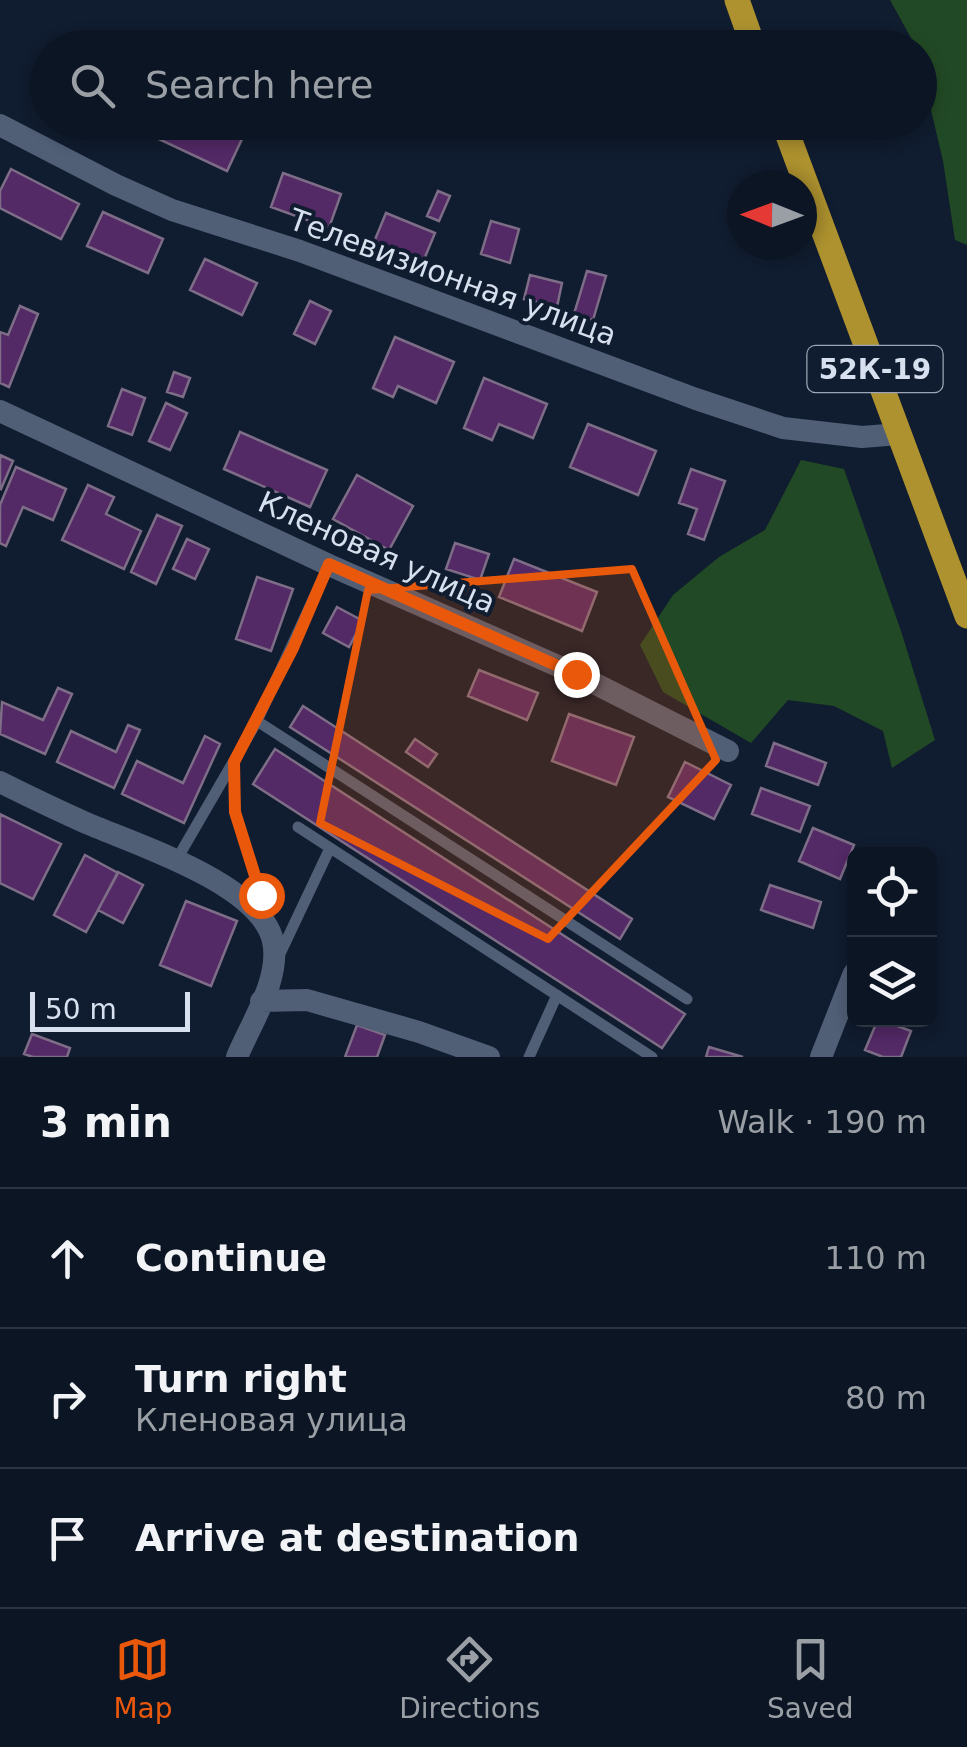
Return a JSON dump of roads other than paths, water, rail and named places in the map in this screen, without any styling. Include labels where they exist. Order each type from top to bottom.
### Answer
[{"type":"main road","points":[[737,0],[748,30]]},
{"type":"main road","name":"52К-19","points":[[789,140],[967,616]]},
{"type":"street","name":"Телевизионная улица","points":[[0,125],[116,186],[172,210],[300,251],[696,399],[803,431],[862,437],[899,434]]},
{"type":"street","name":"Кленовая улица","points":[[0,410],[576,674],[728,751]]},
{"type":"street","points":[[0,782],[84,822],[178,859],[252,905],[267,924],[274,944],[274,969],[236,1057]]},
{"type":"street","points":[[822,1057],[847,992]]},
{"type":"street","points":[[261,1001],[307,1000],[489,1057]]},
{"type":"lane","points":[[178,859],[257,721],[329,564]]},
{"type":"lane","points":[[257,721],[688,999]]},
{"type":"lane","points":[[298,828],[652,1057]]},
{"type":"lane","points":[[274,969],[330,848]]},
{"type":"lane","points":[[529,1057],[557,995]]}]
